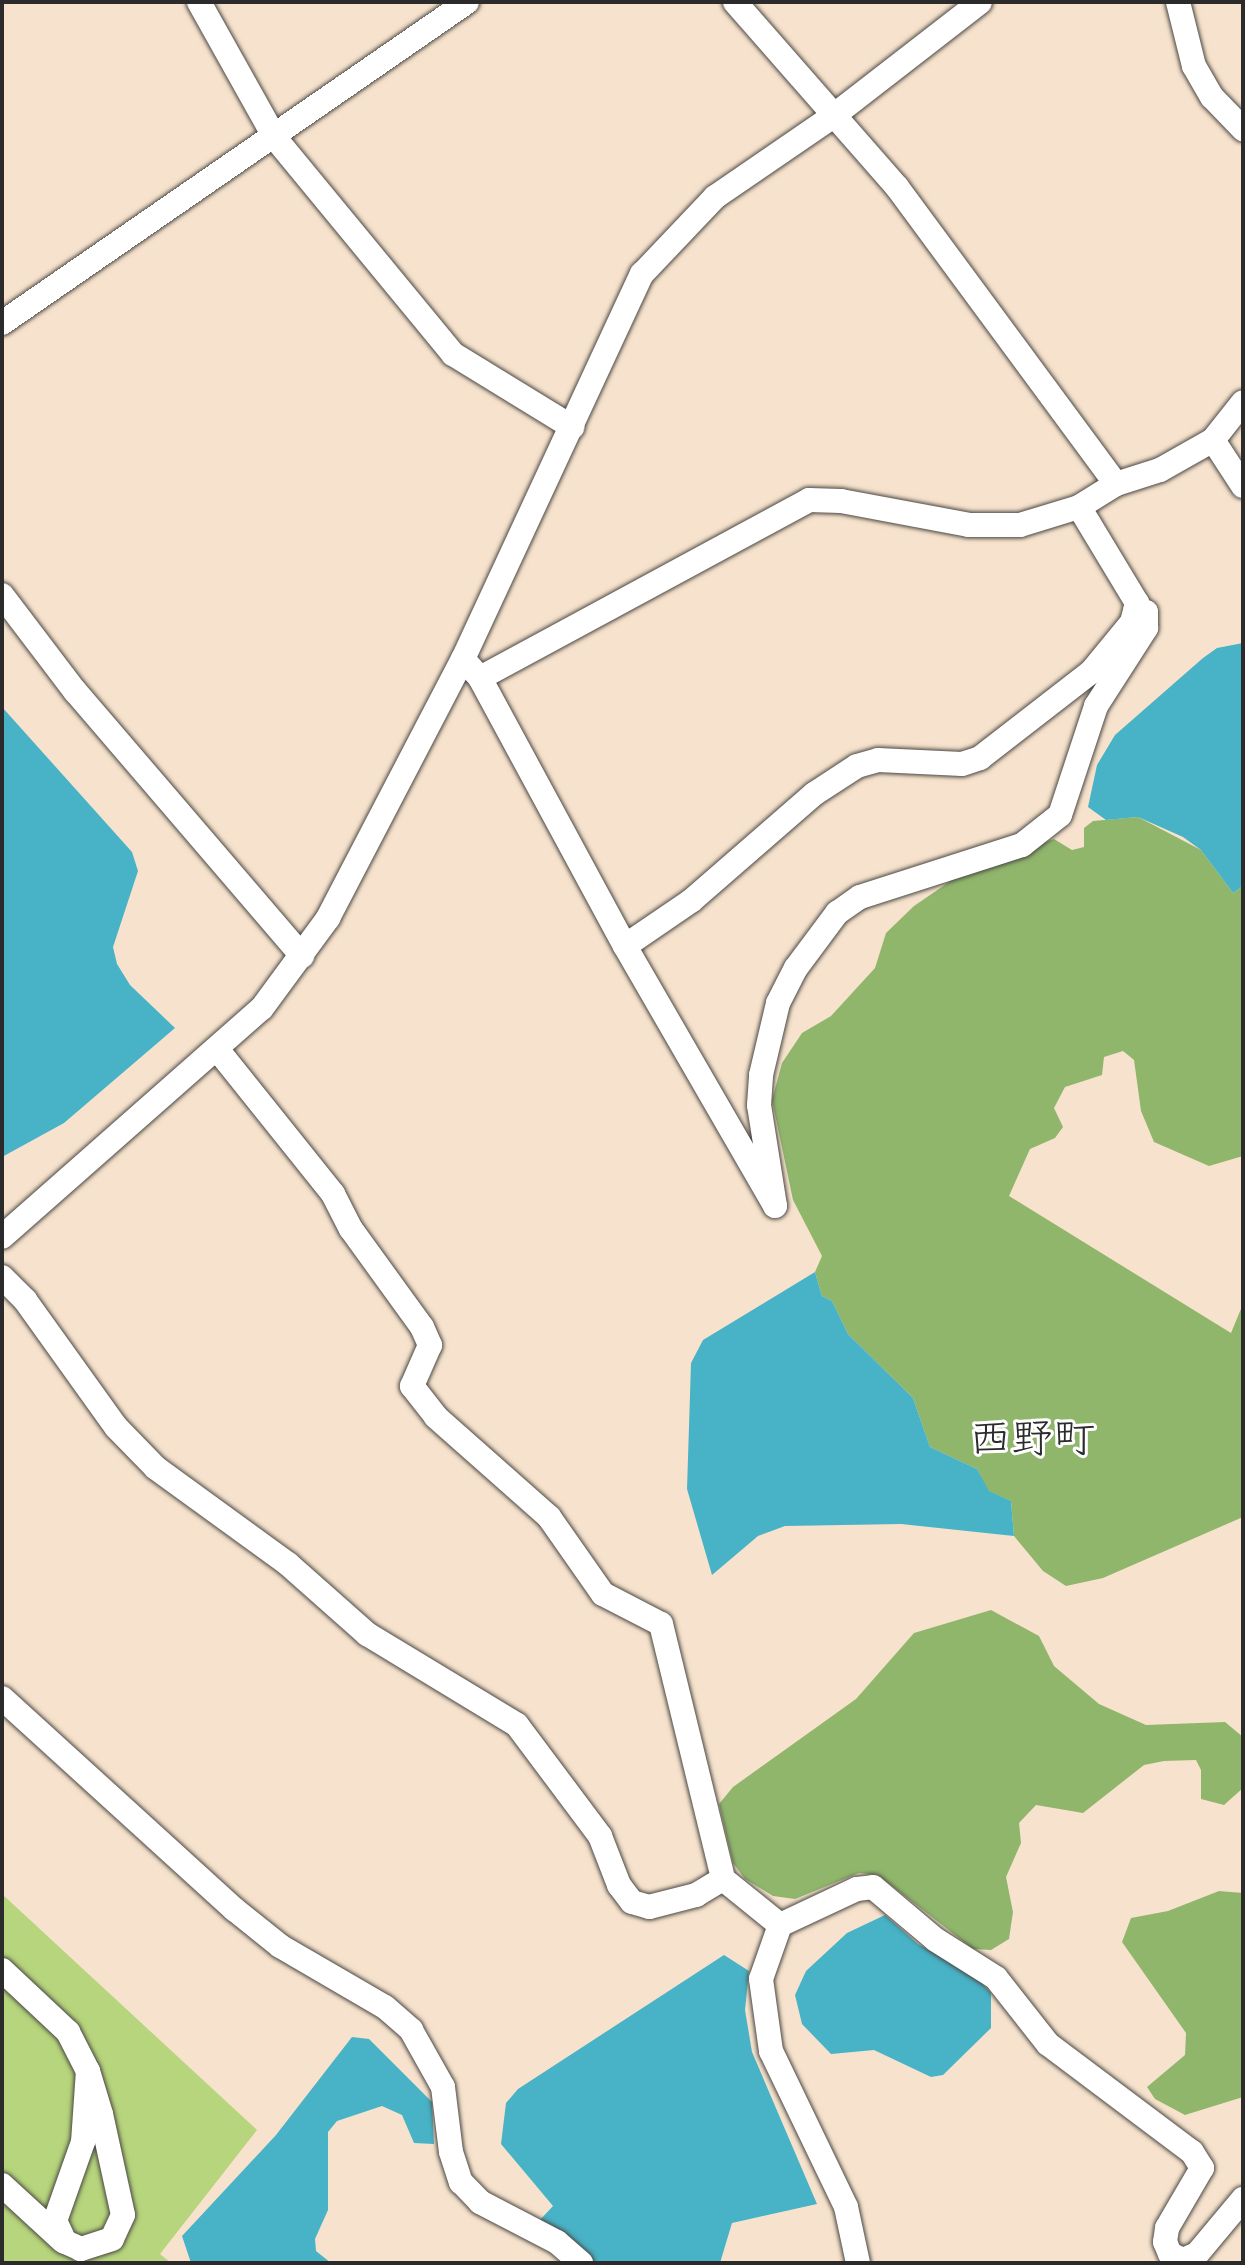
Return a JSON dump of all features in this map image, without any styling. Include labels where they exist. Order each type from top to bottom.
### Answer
[{"type":"street","points":[[199,2],[275,138],[453,354],[572,427]]},
{"type":"street","points":[[2,323],[275,138],[467,2]]},
{"type":"street","points":[[735,2],[832,117],[897,187],[1116,484]]},
{"type":"street","points":[[2,1237],[262,1008],[328,918],[463,659],[642,274],[715,197],[832,117],[980,2]]},
{"type":"street","points":[[1178,2],[1194,66],[1212,97],[1243,129]]},
{"type":"street","points":[[480,678],[809,500],[841,501],[969,525],[1020,525],[1079,507],[1116,484],[1160,470],[1213,440],[1243,402]]},
{"type":"street","points":[[1213,440],[1243,486]]},
{"type":"street","points":[[625,946],[691,901],[814,794],[857,766],[878,760],[962,764],[999,746],[1091,672],[1132,622],[1137,603],[1079,507]]},
{"type":"street","points":[[2,595],[75,691],[302,956]]},
{"type":"street","points":[[463,659],[480,678],[625,946],[775,1206],[759,1105],[761,1075],[778,1003],[796,968],[837,913],[860,897],[1022,845],[1060,815],[1096,706],[1146,628],[1146,612],[1135,609]]},
{"type":"street","points":[[217,1049],[333,1194],[351,1229],[422,1327],[430,1345],[412,1386],[436,1417],[549,1517],[603,1594],[661,1624],[723,1879],[780,1925]]},
{"type":"street","points":[[3,1281],[116,1427],[156,1468],[288,1564],[367,1634],[517,1725],[600,1836],[619,1885],[632,1902],[649,1907],[696,1895],[723,1879]]},
{"type":"street","points":[[2,1698],[234,1909],[280,1946],[385,2007],[411,2030],[443,2087],[451,2152],[461,2182],[480,2202],[557,2242],[581,2263]]},
{"type":"street","points":[[858,2263],[846,2207],[771,2051],[761,1979],[780,1925],[857,1889],[873,1887],[936,1940],[996,1978],[1048,2044],[1192,2152],[1202,2168],[1167,2228],[1165,2242],[1170,2254],[1183,2260],[1197,2254],[1243,2199]]},
{"type":"street","points":[[2,1970],[68,2032],[88,2071],[123,2215],[118,2233],[101,2246],[81,2249],[65,2242],[2,2185]]},
{"type":"street","points":[[65,2242],[58,2231],[57,2208],[73,2184],[83,2142],[88,2071]]},
{"type":"green space","points":[[1138,817],[1201,850],[1233,893],[1243,886],[1243,1156],[1209,1166],[1154,1142],[1141,1111],[1134,1060],[1123,1051],[1104,1057],[1102,1075],[1065,1087],[1054,1108],[1063,1127],[1055,1138],[1030,1149],[1009,1196],[1231,1333],[1243,1304],[1243,1517],[1103,1578],[1066,1586],[1043,1571],[1014,1536],[1011,1501],[988,1491],[977,1469],[930,1447],[913,1398],[848,1334],[832,1301],[822,1296],[815,1272],[822,1256],[793,1200],[772,1100],[782,1063],[802,1033],[831,1016],[875,968],[886,933],[914,906],[965,871],[1054,839],[1072,850],[1084,847],[1084,828],[1093,821]]},
{"type":"green space","points":[[991,1610],[1039,1636],[1054,1666],[1099,1704],[1146,1725],[1225,1722],[1243,1737],[1243,1788],[1224,1805],[1201,1799],[1201,1770],[1196,1760],[1164,1761],[1144,1765],[1083,1813],[1036,1805],[1019,1823],[1021,1843],[1006,1877],[1013,1912],[1009,1939],[991,1950],[973,1949],[878,1875],[859,1873],[795,1899],[773,1896],[745,1879],[733,1863],[719,1804],[733,1787],[856,1699],[914,1633]]},
{"type":"green space","points":[[1219,1891],[1243,1893],[1243,2097],[1185,2115],[1155,2099],[1147,2087],[1185,2055],[1186,2033],[1122,1942],[1131,1918],[1168,1911]]},
{"type":"green space","points":[[2,1894],[257,2130],[160,2254],[171,2263],[2,2263]]},
{"type":"water","points":[[1243,643],[1243,886],[1233,893],[1201,850],[1183,837],[1138,817],[1106,820],[1088,807],[1097,765],[1115,735],[1203,658],[1217,648]]},
{"type":"water","points":[[2,707],[132,852],[138,871],[113,947],[117,964],[130,985],[175,1028],[64,1123],[2,1157]]},
{"type":"water","points":[[815,1272],[822,1296],[832,1301],[848,1334],[913,1398],[930,1447],[977,1469],[989,1491],[1011,1501],[1014,1536],[901,1524],[785,1526],[758,1536],[712,1575],[687,1489],[691,1363],[703,1340]]},
{"type":"water","points":[[885,1915],[918,1944],[973,1974],[991,1993],[991,2028],[943,2075],[931,2077],[874,2050],[831,2054],[802,2024],[795,1995],[806,1971],[847,1933]]},
{"type":"water","points":[[724,1955],[749,1971],[745,2010],[752,2052],[817,2204],[732,2223],[720,2263],[593,2263],[539,2221],[553,2206],[501,2144],[506,2103],[518,2089]]},
{"type":"water","points":[[352,2037],[369,2039],[432,2102],[434,2144],[414,2143],[402,2115],[382,2106],[337,2121],[328,2132],[328,2210],[315,2239],[316,2251],[331,2263],[191,2263],[182,2236],[276,2135]]},
{"type":"district","name":"西野町","points":[[1032,1439]]}]
